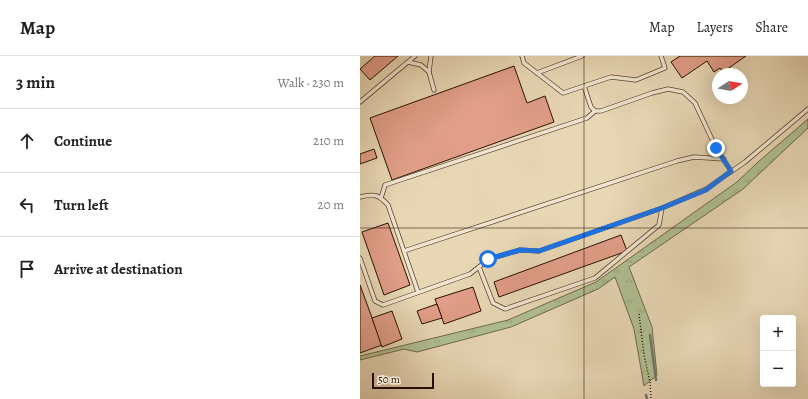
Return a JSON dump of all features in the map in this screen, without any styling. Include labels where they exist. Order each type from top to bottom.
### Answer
[{"type":"lane","points":[[360,102],[415,56]]},
{"type":"lane","points":[[431,56],[429,72],[434,90]]},
{"type":"lane","points":[[522,56],[524,63],[563,93],[611,77],[636,80],[665,68],[661,56]]},
{"type":"lane","points":[[537,73],[582,56]]},
{"type":"lane","points":[[408,62],[421,65],[429,72]]},
{"type":"lane","points":[[584,86],[591,107],[595,111],[601,112],[652,93],[668,89],[683,92],[695,104],[716,148],[724,158],[731,171]]},
{"type":"lane","points":[[360,258],[375,301],[383,305],[470,274],[488,259],[520,250],[539,251],[662,208],[706,190],[745,162],[808,110]]},
{"type":"lane","points":[[381,198],[385,185],[586,118],[595,111]]},
{"type":"lane","points":[[404,251],[677,161],[694,158],[724,158]]},
{"type":"lane","points":[[360,197],[365,195],[375,195],[381,198],[388,206],[418,292]]},
{"type":"lane","points":[[479,267],[493,303],[505,309],[595,278],[659,225],[662,208]]},
{"type":"path","points":[[639,314],[644,355],[650,382],[651,399]]},
{"type":"green space","points":[[808,119],[808,128],[743,189],[629,267],[652,327],[657,375],[644,386],[634,329],[615,277],[598,289],[511,327],[417,352],[404,349],[360,360],[360,356],[508,320],[596,282],[737,182]]},
{"type":"building","points":[[375,56],[398,56],[370,80],[360,69]]},
{"type":"building","points":[[680,56],[746,56],[729,68],[712,69],[707,61],[682,78],[671,62]]},
{"type":"building","points":[[514,66],[527,103],[545,96],[554,122],[392,180],[370,118]]},
{"type":"building","points":[[374,149],[377,158],[360,164],[360,154]]},
{"type":"building","points":[[388,223],[410,285],[384,295],[362,232]]},
{"type":"building","points":[[621,235],[627,251],[499,297],[494,282]]},
{"type":"building","points":[[360,285],[382,345],[360,353]]},
{"type":"building","points":[[473,287],[481,311],[444,324],[435,299]]},
{"type":"building","points":[[437,304],[442,318],[422,324],[417,311]]},
{"type":"building","points":[[392,311],[402,339],[382,347],[372,318]]},
{"type":"waterway","points":[[650,335],[656,380]]},
{"type":"waterway","points":[[646,395],[647,399]]},
{"type":"route","points":[[488,259],[520,250],[539,251],[662,208],[706,190],[731,171],[724,158],[716,148]]}]
